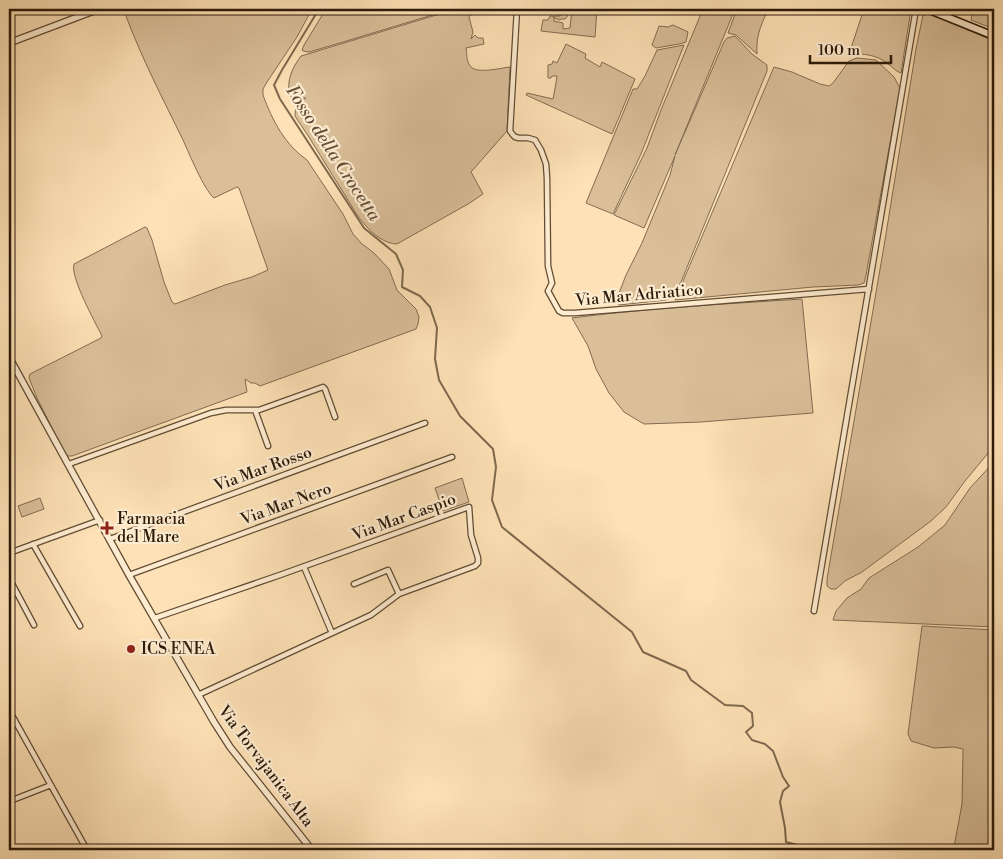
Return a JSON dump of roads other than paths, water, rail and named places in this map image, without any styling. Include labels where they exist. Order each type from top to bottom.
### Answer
[{"type":"main road","points":[[927,9],[994,36]]},
{"type":"street","points":[[9,42],[99,9]]},
{"type":"street","name":"Via Mar Adriatico","points":[[517,9],[510,129],[515,137],[535,140],[540,146],[544,158],[547,174],[548,268],[552,283],[548,291],[559,311],[565,314],[869,289]]},
{"type":"street","points":[[814,611],[916,9]]},
{"type":"street","name":"Via Torvajanica Alta","points":[[9,356],[129,575],[214,722],[230,747],[312,850]]},
{"type":"street","points":[[69,464],[211,413],[226,410],[261,409],[323,387],[326,389],[335,417]]},
{"type":"street","points":[[255,410],[268,446]]},
{"type":"street","name":"Via Mar Rosso","points":[[110,539],[425,423]]},
{"type":"street","name":"Via Mar Nero","points":[[129,575],[452,457]]},
{"type":"street","name":"Via Mar Caspio","points":[[155,618],[304,567],[469,507],[471,535],[478,563],[399,594]]},
{"type":"street","points":[[9,553],[100,520]]},
{"type":"street","points":[[33,544],[80,626]]},
{"type":"street","points":[[304,567],[332,633]]},
{"type":"street","points":[[198,695],[371,615],[399,594],[388,570],[354,584]]},
{"type":"street","points":[[9,578],[34,625]]},
{"type":"street","points":[[9,710],[87,850]]},
{"type":"street","points":[[15,799],[51,785]]},
{"type":"waterway","name":"Fosso della Crocetta","points":[[319,9],[274,85],[280,99],[364,228],[396,254],[403,270],[402,287],[420,296],[430,307],[437,328],[435,359],[439,380],[460,416],[493,449],[496,467],[492,500],[502,527],[632,632],[643,652],[686,671],[691,680],[725,705],[743,706],[752,713],[753,726],[746,732],[752,740],[765,744],[773,751],[783,777],[789,786],[783,791],[780,802],[786,842],[801,846],[800,850]]},
{"type":"place","name":"Farmacia del Mare","points":[[107,528]]},
{"type":"place","name":"ICS ENEA","points":[[131,649]]}]
